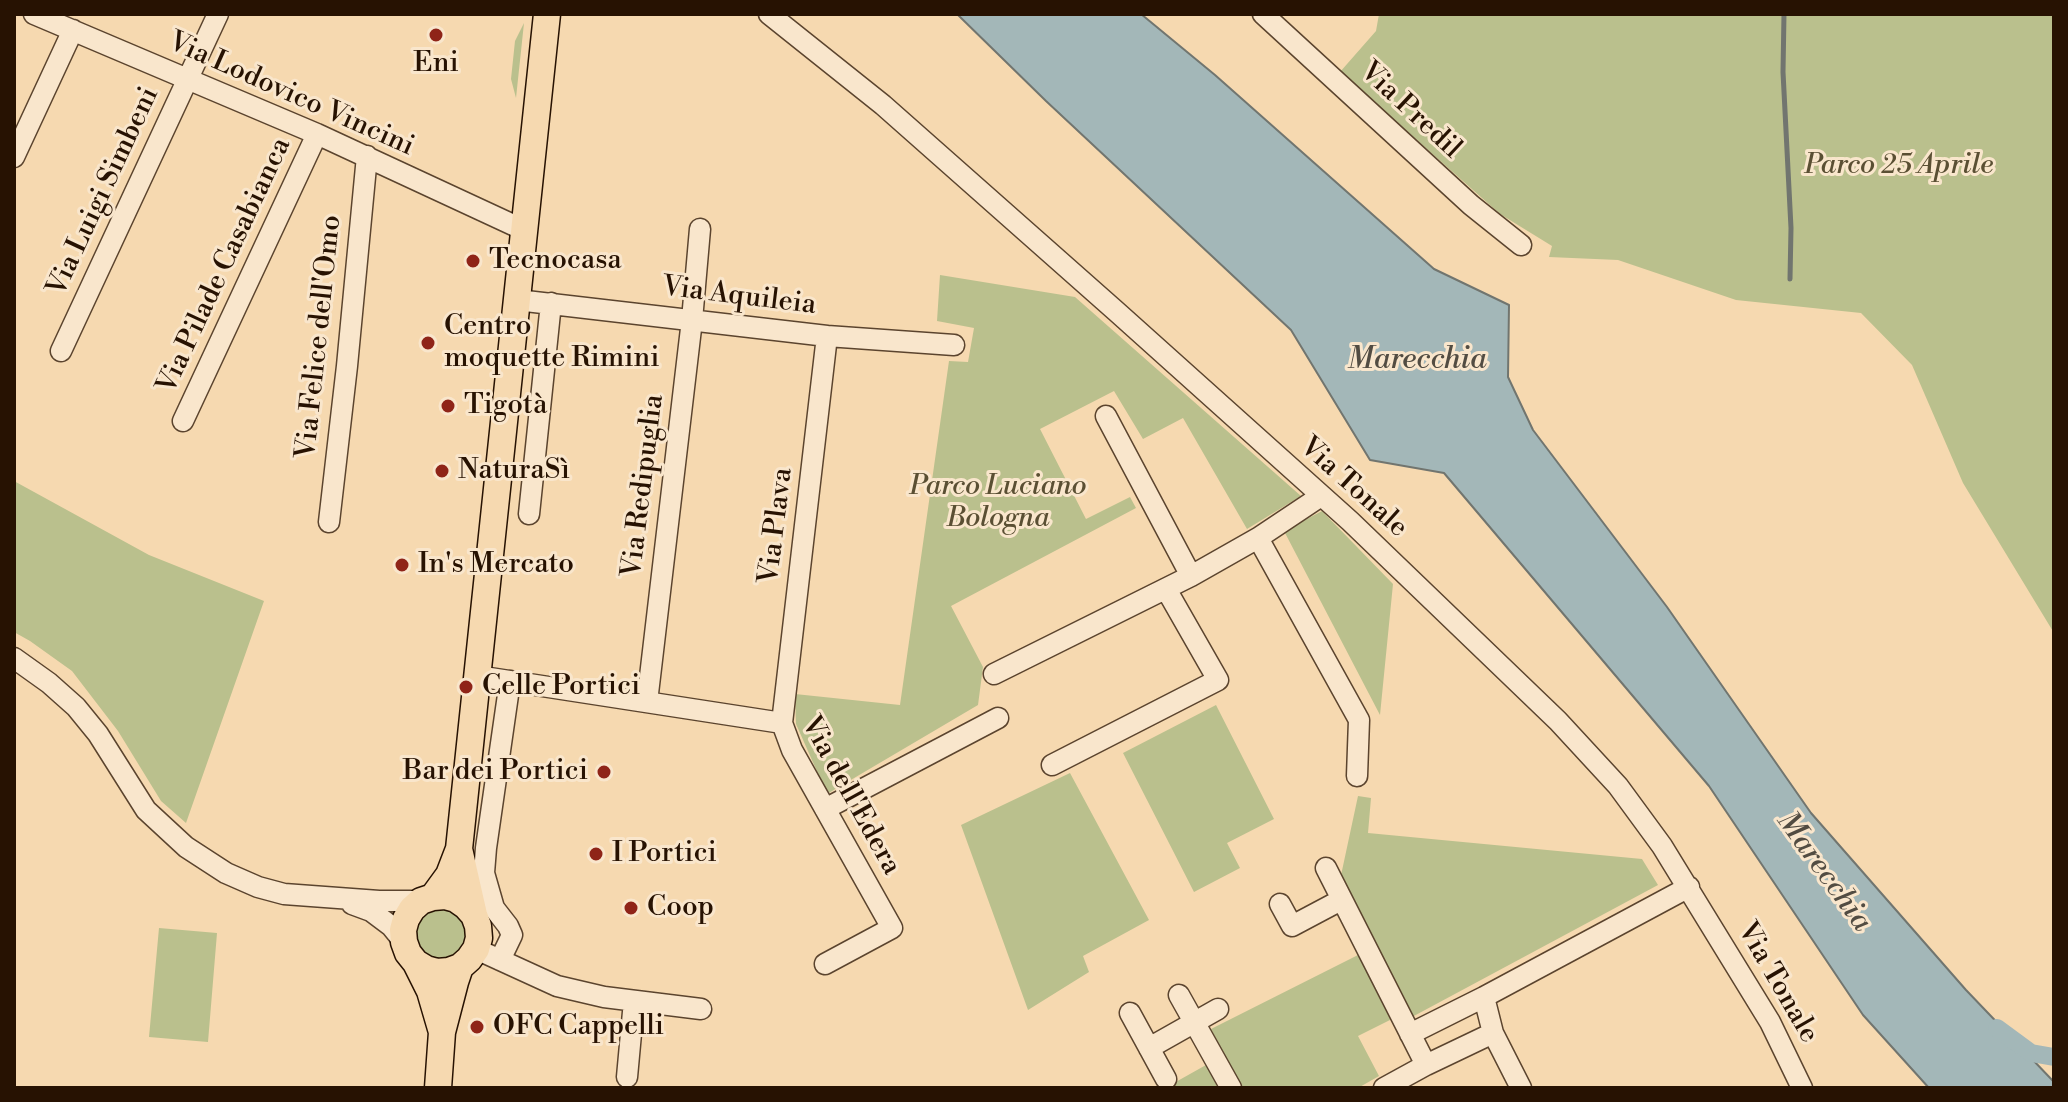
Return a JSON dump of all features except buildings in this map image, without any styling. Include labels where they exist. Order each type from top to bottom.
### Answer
[{"type":"main road","points":[[442,1032],[430,991],[410,952],[403,930],[412,909],[427,899],[449,875],[459,849],[547,14]]},
{"type":"main road","points":[[438,1088],[442,1032],[455,982],[479,959],[478,926],[459,849]]},
{"type":"main road","points":[[427,899],[445,896],[456,899],[474,915]]},
{"type":"main road","points":[[410,952],[426,969],[437,972],[449,971],[479,959]]},
{"type":"street","name":"Via Lodovico Vincini","points":[[34,14],[367,156],[524,230]]},
{"type":"street","name":"Via Luigi Simbeni","points":[[61,351],[218,14]]},
{"type":"street","name":"Via Tonale","points":[[769,14],[883,105],[1362,532],[1558,721],[1618,786],[1662,846],[1770,1022],[1802,1088]]},
{"type":"street","name":"Via Predil","points":[[1263,14],[1471,205],[1521,245]]},
{"type":"street","points":[[14,157],[73,30]]},
{"type":"street","name":"Via Pilade Casabianca","points":[[183,421],[317,134]]},
{"type":"street","name":"Via Felice dell'Omo","points":[[329,522],[367,156]]},
{"type":"street","name":"Via Redipuglia","points":[[647,702],[700,229]]},
{"type":"street","name":"Via Aquileia","points":[[517,300],[827,336],[954,345]]},
{"type":"street","points":[[529,514],[551,303]]},
{"type":"street","name":"Via Plava","points":[[782,723],[827,336]]},
{"type":"street","points":[[505,415],[539,418]]},
{"type":"street","points":[[1106,416],[1191,576]]},
{"type":"street","points":[[994,674],[1191,576],[1258,538],[1321,496]]},
{"type":"street","points":[[1258,538],[1359,720],[1357,776]]},
{"type":"street","points":[[1052,765],[1218,680],[1166,589]]},
{"type":"street","points":[[14,658],[76,707],[98,734],[146,810],[186,847],[226,873],[284,894],[379,901],[427,899]]},
{"type":"street","name":"Via dell'Edera","points":[[477,676],[782,723],[792,750],[892,928],[825,964]]},
{"type":"street","points":[[479,959],[512,935],[494,908],[484,873],[510,681]]},
{"type":"street","points":[[825,809],[998,718]]},
{"type":"street","points":[[1326,868],[1426,1065]]},
{"type":"street","points":[[1410,1034],[1689,887]]},
{"type":"street","points":[[337,898],[371,911],[391,926],[410,952]]},
{"type":"street","points":[[1280,904],[1292,926],[1341,900]]},
{"type":"street","points":[[479,959],[557,986],[604,997],[701,1009]]},
{"type":"street","points":[[1179,995],[1231,1088]]},
{"type":"street","points":[[1484,997],[1493,1033],[1521,1088]]},
{"type":"street","points":[[627,1077],[634,1001]]},
{"type":"street","points":[[1149,1048],[1218,1009]]},
{"type":"street","points":[[1130,1013],[1166,1079]]},
{"type":"street","points":[[1384,1088],[1493,1033]]},
{"type":"green space","name":"Parco 25 Aprile","points":[[1379,14],[2054,14],[2054,633],[1963,483],[1912,365],[1861,313],[1736,300],[1618,260],[1549,257],[1552,246],[1500,214],[1340,72],[1376,31]]},
{"type":"green space","points":[[524,23],[516,98],[511,79],[515,41]]},
{"type":"green space","name":"Parco Luciano Bologna","points":[[940,275],[1075,297],[1301,496],[1247,529],[1183,418],[1143,439],[1114,391],[1040,429],[1086,519],[1130,497],[1136,508],[951,606],[983,667],[978,705],[827,794],[796,724],[795,694],[900,705],[949,361],[968,362],[974,328],[937,321]]},
{"type":"green space","points":[[14,481],[149,555],[264,601],[186,823],[161,801],[118,731],[72,671],[14,632]]},
{"type":"green space","points":[[1322,511],[1393,584],[1380,715],[1284,531]]},
{"type":"green space","points":[[1216,705],[1274,819],[1227,843],[1240,868],[1194,892],[1123,753]]},
{"type":"green space","points":[[1070,773],[1149,920],[1083,956],[1089,972],[1028,1010],[961,825]]},
{"type":"green space","points":[[1358,796],[1371,798],[1368,833],[1642,859],[1658,885],[1412,1017],[1340,880]]},
{"type":"green space","points":[[441,908],[459,916],[467,934],[459,952],[441,960],[423,952],[415,934],[423,916]]},
{"type":"green space","points":[[159,928],[217,933],[208,1042],[149,1037]]},
{"type":"green space","points":[[1360,954],[1394,1018],[1358,1036],[1379,1076],[1358,1088],[1242,1088],[1211,1029]]},
{"type":"green space","points":[[1206,1065],[1218,1088],[1165,1088]]},
{"type":"water","name":"Marecchia","points":[[957,14],[1141,14],[1215,75],[1434,269],[1509,305],[1508,377],[1533,430],[1667,607],[1811,813],[1966,990],[2054,1082],[2054,1088],[1929,1088],[1863,1015],[1709,786],[1444,473],[1370,460],[1291,330]]},
{"type":"waterway","points":[[1784,14],[1790,279]]},
{"type":"waterway","points":[[1997,1028],[2031,1053],[2054,1057]]},
{"type":"place","name":"Eni","points":[[436,35]]},
{"type":"place","name":"Tecnocasa","points":[[473,261]]},
{"type":"place","name":"Centro moquette Rimini","points":[[428,343]]},
{"type":"place","name":"Tigotà","points":[[448,406]]},
{"type":"place","name":"NaturaSì","points":[[442,471]]},
{"type":"place","name":"In's Mercato","points":[[402,565]]},
{"type":"place","name":"Celle Portici","points":[[466,687]]},
{"type":"place","name":"Bar dei Portici","points":[[604,772]]},
{"type":"place","name":"I Portici","points":[[596,854]]},
{"type":"place","name":"Coop","points":[[631,908]]},
{"type":"place","name":"OFC Cappelli","points":[[477,1027]]}]
